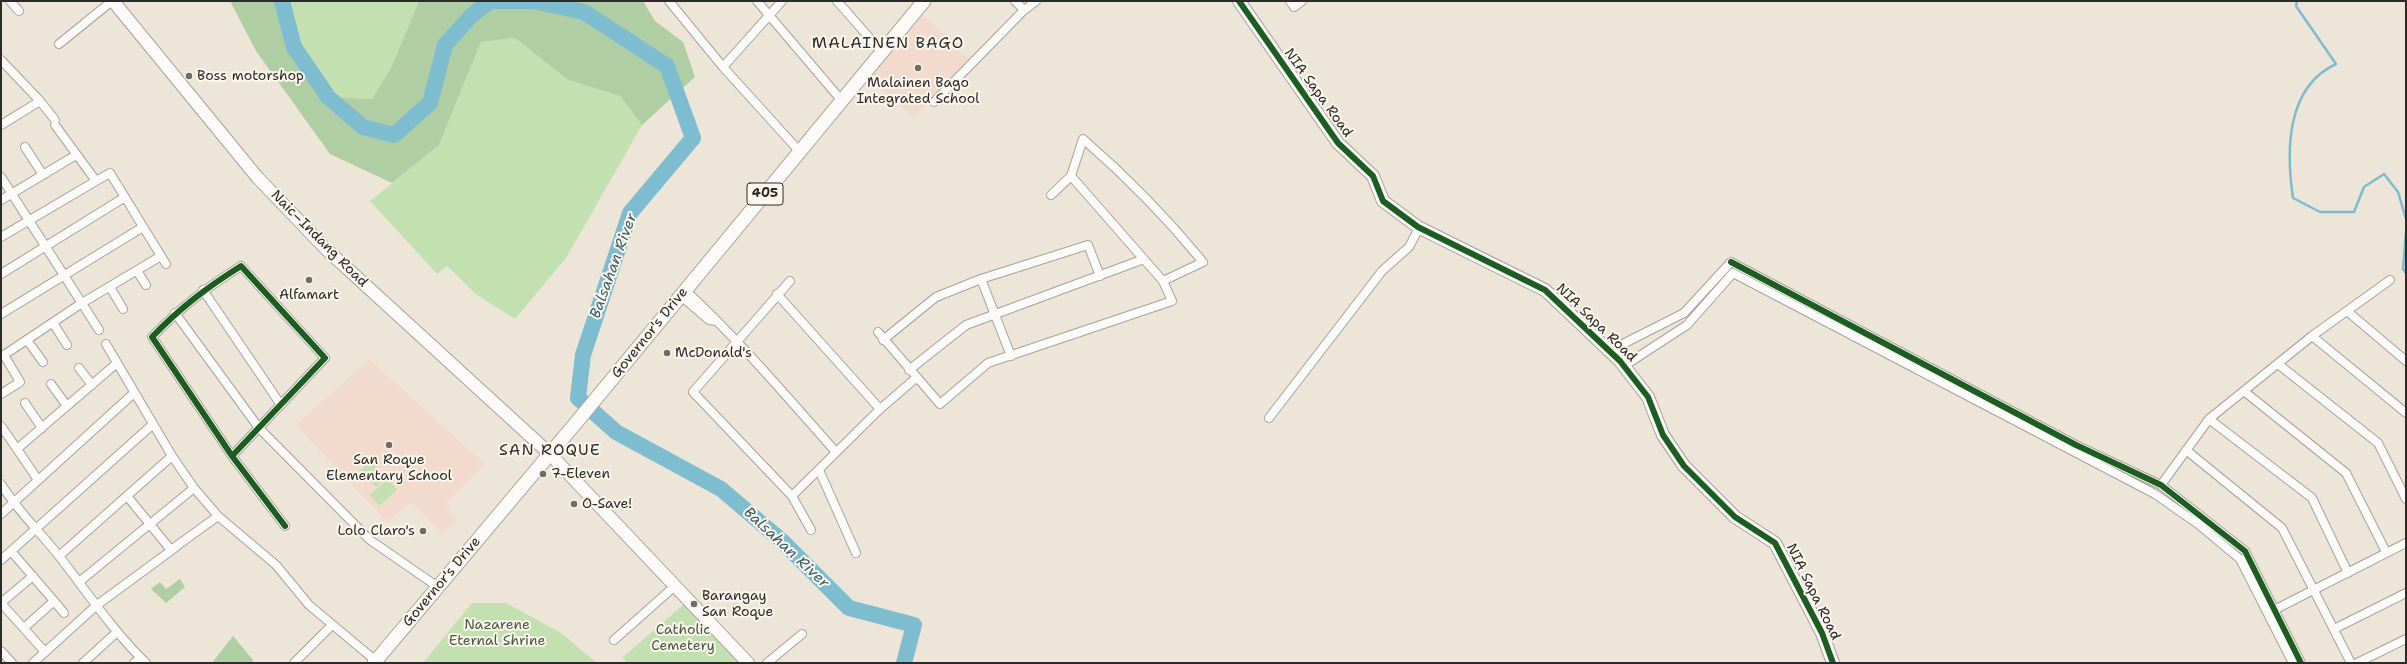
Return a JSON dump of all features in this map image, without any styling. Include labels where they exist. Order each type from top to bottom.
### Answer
[{"type":"main road","name":"Naic–Indang Road","points":[[112,1],[257,177],[326,249],[550,454],[676,585],[748,663]]},
{"type":"main road","name":"Governor's Drive","points":[[375,662],[606,387],[687,296],[800,152],[924,1]]},
{"type":"main road","name":"NIA Sapa Road","points":[[1239,1],[1338,143],[1373,176],[1383,201],[1419,228],[1545,290],[1624,366],[1648,397],[1663,435],[1684,466],[1735,517],[1775,543],[1822,633],[1833,663]]},
{"type":"street","points":[[10,1],[20,11]]},
{"type":"street","points":[[59,44],[112,1]]},
{"type":"street","points":[[669,1],[723,67],[800,152]]},
{"type":"street","points":[[756,1],[842,101]]},
{"type":"street","points":[[723,67],[782,1]]},
{"type":"street","points":[[837,1],[882,52]]},
{"type":"street","points":[[1016,1],[1023,11]]},
{"type":"street","points":[[934,102],[1023,11],[1036,1]]},
{"type":"street","points":[[1290,1],[1294,7],[1302,1]]},
{"type":"street","points":[[1,60],[40,101],[76,155],[96,181]]},
{"type":"street","points":[[1,125],[40,101]]},
{"type":"street","points":[[1052,195],[1071,176],[1083,139],[1124,175],[1175,227],[1203,262],[1164,281]]},
{"type":"street","points":[[25,147],[43,175]]},
{"type":"street","points":[[1,200],[76,155]]},
{"type":"street","points":[[1,237],[110,173],[166,264]]},
{"type":"street","points":[[878,332],[883,340],[940,404],[988,363],[1172,301],[1164,281],[1071,176]]},
{"type":"street","points":[[1,177],[99,330]]},
{"type":"street","points":[[1,274],[125,197]]},
{"type":"street","points":[[1,314],[143,226]]},
{"type":"street","points":[[1269,418],[1382,271],[1409,247],[1419,228]]},
{"type":"street","points":[[883,340],[936,297],[981,279],[1088,245],[1100,276]]},
{"type":"street","points":[[1,394],[20,382],[4,355],[82,303],[162,256]]},
{"type":"street","points":[[909,370],[966,325],[1144,259]]},
{"type":"street","points":[[1609,351],[1684,313],[1731,262]]},
{"type":"street","points":[[1731,262],[1733,273]]},
{"type":"street","points":[[1731,262],[2076,445],[2161,485],[2245,551],[2276,609],[2301,663]]},
{"type":"street","points":[[232,456],[325,358],[241,266],[203,290],[176,313],[152,337],[232,456],[285,526]]},
{"type":"street","points":[[137,271],[146,285]]},
{"type":"street","points":[[1624,366],[1687,325],[1733,273]]},
{"type":"street","points":[[1733,273],[2155,494],[2186,515],[2240,559],[2293,663]]},
{"type":"street","points":[[981,279],[996,314],[1011,356]]},
{"type":"street","points":[[2161,485],[2209,419],[2245,392],[2312,336],[2390,280]]},
{"type":"street","points":[[790,281],[777,294],[693,392],[792,496],[811,530]]},
{"type":"street","points":[[110,287],[124,309]]},
{"type":"street","points":[[203,290],[281,405]]},
{"type":"street","points":[[777,294],[880,409]]},
{"type":"street","points":[[687,296],[713,316],[716,321],[738,341],[836,452]]},
{"type":"street","points":[[2347,311],[2406,361]]},
{"type":"street","points":[[176,313],[259,428],[370,540],[438,586]]},
{"type":"street","points":[[1672,319],[1680,330]]},
{"type":"street","points":[[53,323],[67,344]]},
{"type":"street","points":[[2312,336],[2406,413]]},
{"type":"street","points":[[27,340],[42,362]]},
{"type":"street","points":[[106,344],[152,425],[194,488],[218,516],[276,565],[309,605],[375,662]]},
{"type":"street","points":[[17,449],[117,363]]},
{"type":"street","points":[[2278,364],[2378,443],[2406,499]]},
{"type":"street","points":[[79,368],[92,385]]},
{"type":"street","points":[[792,496],[880,409],[916,378]]},
{"type":"street","points":[[51,384],[67,406]]},
{"type":"street","points":[[2245,392],[2346,472],[2386,552]]},
{"type":"street","points":[[1,514],[134,393]]},
{"type":"street","points":[[25,403],[42,428]]},
{"type":"street","points":[[2209,419],[2312,498],[2348,573]]},
{"type":"street","points":[[1,560],[152,425]]},
{"type":"street","points":[[1,426],[38,480]]},
{"type":"street","points":[[2186,450],[2282,528],[2351,663]]},
{"type":"street","points":[[59,556],[172,456]]},
{"type":"street","points":[[819,470],[856,553]]},
{"type":"street","points":[[1,484],[13,503],[37,528],[140,661]]},
{"type":"street","points":[[79,582],[194,488]]},
{"type":"street","points":[[127,496],[171,550],[176,547]]},
{"type":"street","points":[[33,663],[96,605],[218,516]]},
{"type":"street","points":[[2276,609],[2406,543]]},
{"type":"street","points":[[11,551],[64,613]]},
{"type":"street","points":[[33,576],[1,604],[45,652]]},
{"type":"street","points":[[614,640],[676,585]]},
{"type":"street","points":[[2334,629],[2406,593]]},
{"type":"street","points":[[24,628],[54,601]]},
{"type":"street","points":[[294,663],[332,625]]},
{"type":"street","points":[[83,663],[117,632]]},
{"type":"street","points":[[767,663],[802,634]]},
{"type":"street","points":[[2358,663],[2406,639]]},
{"type":"street","points":[[1,651],[12,663]]},
{"type":"shaded area","name":"Malainen Bago Integrated School","points":[[922,14],[970,60],[914,118],[866,75]]},
{"type":"shaded area","name":"San Roque Elementary School","points":[[369,359],[485,464],[445,504],[457,521],[441,533],[411,502],[387,522],[296,425]]},
{"type":"green space","points":[[230,1],[282,1],[294,47],[328,97],[372,99],[391,68],[419,1],[643,1],[655,21],[683,42],[695,77],[642,125],[620,96],[568,80],[515,38],[481,42],[439,145],[392,183],[330,154],[256,51]]},
{"type":"green space","points":[[282,1],[419,1],[391,68],[372,99],[328,97],[294,47]]},
{"type":"green space","points":[[515,38],[568,80],[620,96],[642,125],[566,258],[515,319],[477,295],[447,266],[437,274],[370,201],[439,145],[481,42]]},
{"type":"green space","points":[[371,461],[386,478],[376,487],[360,470]]},
{"type":"green space","points":[[388,479],[397,490],[379,506],[370,495]]},
{"type":"green space","points":[[180,579],[185,587],[166,603],[151,589],[160,582],[166,589]]},
{"type":"green space","name":"Nazarene Eternal Shrine","points":[[472,603],[506,603],[561,633],[597,663],[423,663]]},
{"type":"green space","name":"Catholic Cemetery","points":[[684,604],[742,663],[628,663],[622,658]]},
{"type":"green space","points":[[233,636],[253,660],[252,663],[212,663]]},
{"type":"waterway","name":"Balsahan River","points":[[282,1],[294,47],[328,97],[363,127],[394,135],[430,103],[445,45],[471,16],[490,1],[534,1],[584,12],[667,66],[693,138],[630,213],[583,355],[578,398],[616,432],[721,489],[782,541],[849,608],[914,625],[904,663]]},
{"type":"waterway","points":[[2297,1],[2296,6],[2336,64],[2320,74],[2307,88],[2299,104],[2293,122],[2290,141],[2293,198],[2320,212],[2354,212],[2364,187],[2384,174],[2398,192],[2406,219]]},
{"type":"waterway","points":[[2406,232],[2403,269],[2406,273]]},
{"type":"cycle path","points":[[1239,1],[1338,143],[1373,176],[1383,201],[1418,227],[1545,290],[1620,361],[1648,397],[1663,435],[1684,466],[1735,517],[1775,543],[1822,633],[1833,663]]},
{"type":"cycle path","points":[[1731,262],[2076,445],[2161,485],[2245,551],[2301,663]]},
{"type":"cycle path","points":[[232,456],[325,358],[241,266],[216,282],[194,299],[152,337],[232,456],[285,526]]},
{"type":"place","name":"Malainen Bago Integrated School","points":[[918,68]]},
{"type":"place","name":"Boss motorshop","points":[[189,76]]},
{"type":"place","name":"Alfamart","points":[[309,280]]},
{"type":"place","name":"McDonald's","points":[[667,353]]},
{"type":"place","name":"San Roque Elementary School","points":[[389,445]]},
{"type":"place","name":"7-Eleven","points":[[543,474]]},
{"type":"place","name":"O-Save!","points":[[574,504]]},
{"type":"place","name":"Lolo Claro's","points":[[423,531]]},
{"type":"place","name":"Barangay San Roque","points":[[694,604]]},
{"type":"district","name":"MALAINEN BAGO","points":[[888,44]]},
{"type":"district","name":"SAN ROQUE","points":[[550,451]]}]
